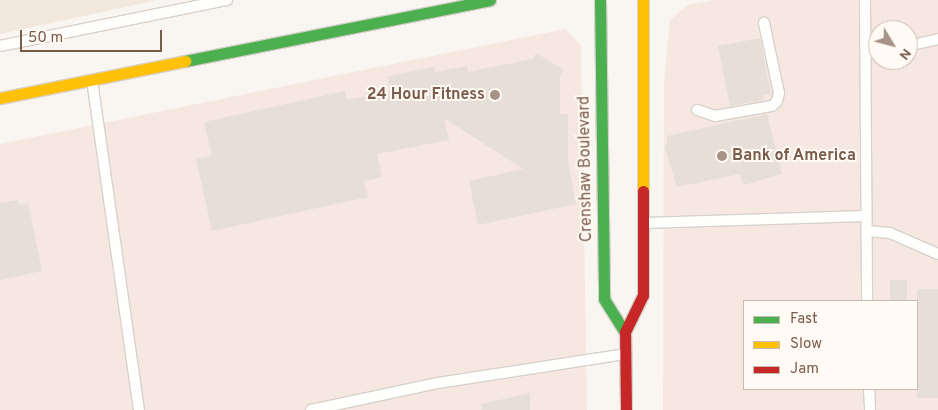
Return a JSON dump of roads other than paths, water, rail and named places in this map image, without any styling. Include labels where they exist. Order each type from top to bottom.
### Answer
[{"type":"main road","points":[[0,98],[464,2],[490,0]]},
{"type":"main road","name":"Crenshaw Boulevard","points":[[600,0],[604,299],[625,332]]},
{"type":"main road","points":[[626,410],[625,332],[643,295],[643,0]]},
{"type":"lane","points":[[0,46],[227,0]]},
{"type":"lane","points":[[866,0],[867,300]]},
{"type":"lane","points":[[697,110],[715,116],[772,106],[777,101],[779,93],[764,24]]},
{"type":"lane","points":[[918,44],[938,39]]},
{"type":"lane","points":[[92,80],[139,410]]},
{"type":"lane","points":[[643,223],[866,216]]},
{"type":"lane","points":[[867,231],[890,233],[938,254]]},
{"type":"lane","points":[[311,410],[438,383],[625,354]]},
{"type":"lane","points":[[869,390],[870,410]]},
{"type":"place","name":"24 Hour Fitness","points":[[495,95]]},
{"type":"place","name":"Bank of America","points":[[722,156]]}]
